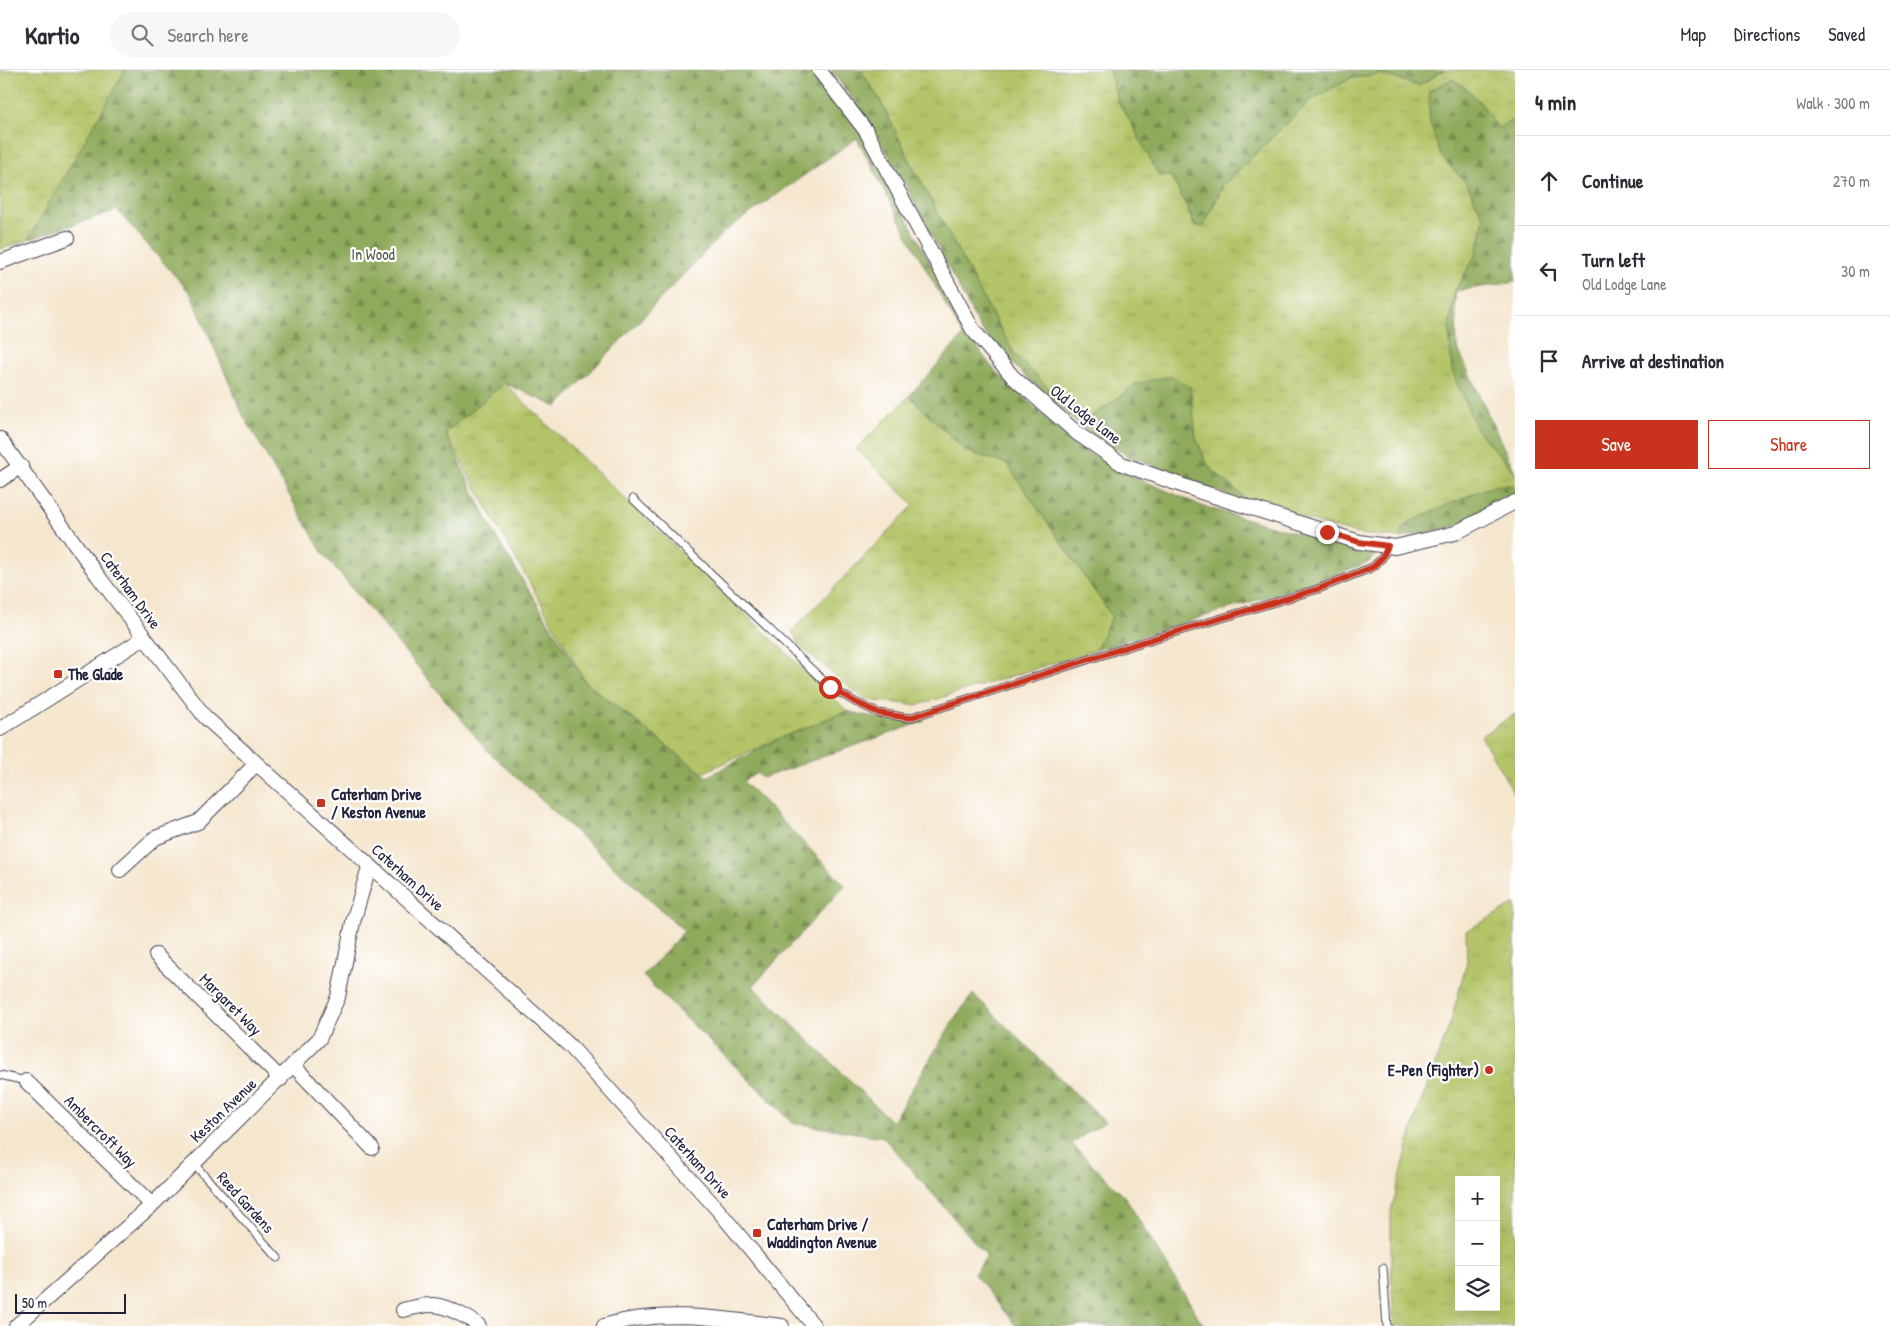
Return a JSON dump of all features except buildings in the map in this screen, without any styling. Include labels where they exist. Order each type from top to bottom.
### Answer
[{"type":"street","name":"Old Lodge Lane","points":[[819,70],[866,131],[973,330],[1013,377],[1078,434],[1122,464],[1198,491],[1359,542],[1395,547],[1455,534],[1515,502]]},
{"type":"street","points":[[0,262],[67,238]]},
{"type":"street","name":"Caterham Drive","points":[[0,439],[98,576],[205,717],[570,1046],[718,1210],[811,1325]]},
{"type":"street","points":[[0,480],[21,466]]},
{"type":"street","points":[[0,729],[144,638]]},
{"type":"street","points":[[120,870],[155,838],[198,822],[256,764]]},
{"type":"street","name":"Keston Avenue","points":[[16,1326],[152,1205],[319,1038],[338,997],[353,922],[370,867]]},
{"type":"street","name":"Margaret Way","points":[[156,955],[280,1079]]},
{"type":"street","points":[[293,1065],[372,1148]]},
{"type":"street","name":"Ambercroft Way","points":[[26,1081],[152,1205]]},
{"type":"street","points":[[403,1310],[425,1304],[444,1306],[479,1326]]},
{"type":"street","points":[[604,1326],[646,1318],[688,1316],[782,1326]]},
{"type":"lane","points":[[633,499],[830,687],[855,702],[879,713],[909,718],[1142,642],[1318,589],[1373,567],[1382,558],[1388,546]]},
{"type":"lane","points":[[0,1075],[26,1081]]},
{"type":"lane","name":"Reed Gardens","points":[[194,1164],[278,1258]]},
{"type":"lane","points":[[1383,1268],[1388,1326]]},
{"type":"green space","points":[[0,70],[125,70],[28,240],[0,249]]},
{"type":"green space","name":"In Wood","points":[[125,70],[813,70],[862,133],[970,338],[994,370],[1079,448],[1133,476],[1202,506],[1355,550],[1377,553],[1369,562],[1318,581],[1096,650],[1112,616],[1007,464],[966,451],[909,396],[963,336],[857,138],[725,231],[557,407],[504,383],[445,433],[496,537],[586,683],[707,777],[778,739],[847,711],[877,718],[925,721],[762,778],[757,773],[743,781],[845,885],[753,986],[892,1122],[956,1016],[973,994],[1105,1122],[1071,1143],[1125,1197],[1204,1326],[1016,1326],[974,1274],[987,1256],[883,1137],[793,1123],[643,976],[684,931],[487,750],[322,552],[243,415],[191,294],[117,210],[0,249],[0,108],[116,84]]},
{"type":"green space","points":[[831,70],[861,70],[881,102],[911,163],[1014,353],[1064,403],[1077,407],[1083,421],[1113,402],[1135,384],[1170,376],[1190,387],[1196,438],[1208,466],[1253,505],[1128,456],[1088,432],[1020,371],[981,330],[895,166],[869,122]]},
{"type":"green space","points":[[861,70],[1109,70],[1118,102],[1171,176],[1187,207],[1194,226],[1204,226],[1223,185],[1311,100],[1351,78],[1381,74],[1419,86],[1444,70],[1515,70],[1515,119],[1498,129],[1473,95],[1452,79],[1429,91],[1441,156],[1467,184],[1484,218],[1477,253],[1455,291],[1449,328],[1477,430],[1515,472],[1515,496],[1455,526],[1400,538],[1358,534],[1253,505],[1208,466],[1196,438],[1190,387],[1135,384],[1113,402],[1083,422],[1077,407],[1064,404],[1014,353],[911,163],[881,102]]},
{"type":"green space","points":[[1109,70],[1444,70],[1419,86],[1381,74],[1351,78],[1311,100],[1223,185],[1204,226],[1195,226],[1171,176],[1159,176],[1118,102]]},
{"type":"green space","points":[[1452,79],[1473,95],[1498,128],[1515,119],[1515,282],[1455,291],[1477,253],[1484,218],[1467,184],[1441,156],[1430,123],[1429,91]]},
{"type":"green space","points":[[1455,291],[1457,347],[1515,472],[1477,430],[1452,371],[1449,328]]},
{"type":"green space","points":[[504,383],[847,711],[702,773],[586,683],[445,433]]},
{"type":"green space","points":[[909,396],[966,451],[1007,464],[1112,616],[1096,650],[918,705],[865,700],[801,647],[792,631],[914,505],[856,449]]},
{"type":"green space","points":[[1500,485],[1512,485],[1515,490],[1515,496],[1455,526],[1400,538],[1402,528],[1409,522],[1484,489]]},
{"type":"green space","points":[[1515,714],[1515,795],[1481,736]]},
{"type":"green space","points":[[1515,904],[1515,1326],[1394,1326],[1391,1270],[1391,1211],[1416,1116],[1450,1024],[1467,962],[1466,931]]},
{"type":"place","name":"The Glade","points":[[58,674]]},
{"type":"place","name":"Caterham Drive / Keston Avenue","points":[[321,803]]},
{"type":"place","name":"E-Pen (Fighter)","points":[[1489,1070]]},
{"type":"place","name":"Caterham Drive / Waddington Avenue","points":[[757,1233]]},
{"type":"route","points":[[830,687],[855,702],[879,713],[909,718],[1133,645],[1318,589],[1373,567],[1382,558],[1388,546],[1359,542],[1327,532]]}]
